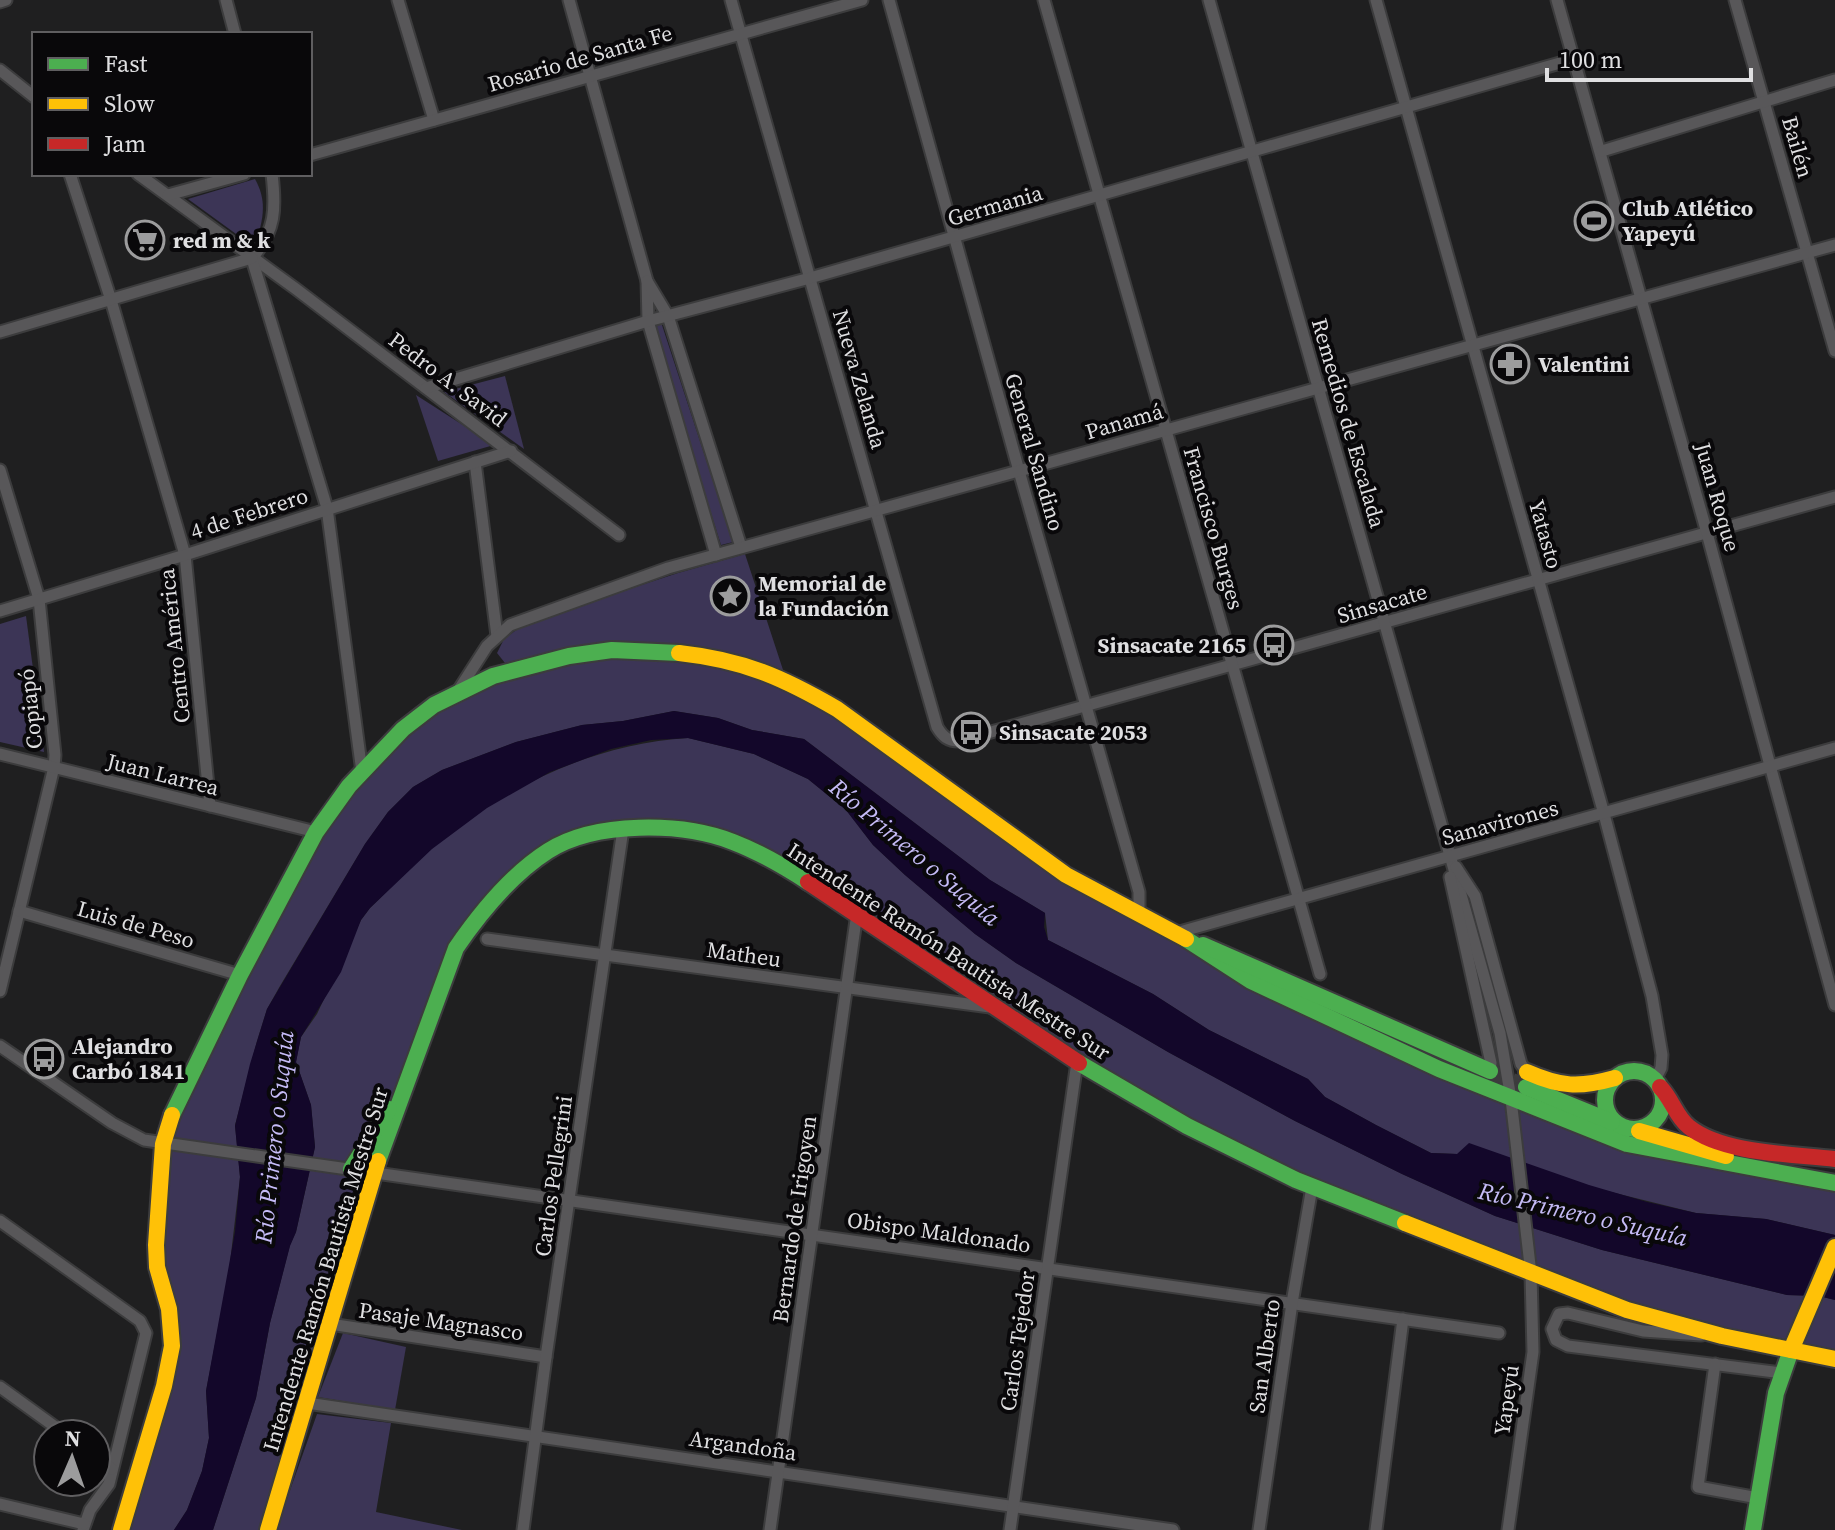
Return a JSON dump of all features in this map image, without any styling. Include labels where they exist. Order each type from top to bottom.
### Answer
[{"type":"main road","points":[[121,1530],[164,1386],[172,1346],[169,1309],[156,1257],[163,1144],[170,1120],[240,975],[316,832],[338,798],[403,729],[458,692],[493,676],[532,664],[612,650],[698,655],[757,668],[837,709],[1051,865],[1139,914],[1490,1071]]},
{"type":"main road","name":"Intendente Ramón Bautista Mestre Sur","points":[[268,1530],[374,1171],[453,955],[469,929],[519,874],[548,851],[590,833],[623,829],[668,829],[731,841],[788,869],[1077,1062],[1187,1126],[1312,1187],[1627,1310],[1722,1336],[1835,1359]]},
{"type":"main road","points":[[1176,933],[1251,981],[1512,1104],[1627,1144],[1835,1183]]},
{"type":"main road","points":[[1526,1080],[1570,1088],[1589,1086],[1631,1071],[1640,1072],[1669,1095],[1689,1127],[1714,1141],[1835,1159]]},
{"type":"main road","points":[[1612,1122],[1604,1104],[1605,1094],[1615,1078]]},
{"type":"main road","points":[[1526,1080],[1612,1122],[1783,1173]]},
{"type":"main road","points":[[351,1169],[405,1084]]},
{"type":"main road","points":[[1639,1131],[1655,1121],[1660,1113],[1663,1096],[1657,1084]]},
{"type":"main road","points":[[1753,1530],[1782,1373],[1835,1247]]},
{"type":"street","points":[[0,2],[6,0]]},
{"type":"street","points":[[226,0],[234,32]]},
{"type":"street","points":[[398,0],[434,120]]},
{"type":"street","points":[[569,0],[647,281],[648,321],[716,555]]},
{"type":"street","name":"Nueva Zelanda","points":[[731,0],[942,735]]},
{"type":"street","name":"Rosario de Santa Fe","points":[[312,154],[862,0]]},
{"type":"street","name":"General Sandino","points":[[889,0],[1139,892],[1139,914]]},
{"type":"street","name":"Francisco Burges","points":[[1044,0],[1320,974]]},
{"type":"street","name":"Remedios de Escalada","points":[[1209,0],[1500,1033],[1512,1104],[1528,1249]]},
{"type":"street","name":"Yatasto","points":[[1376,0],[1604,814],[1658,1028],[1662,1055],[1657,1084]]},
{"type":"street","name":"Juan Roque","points":[[1557,0],[1602,151],[1771,767],[1830,961],[1835,1005]]},
{"type":"street","name":"Bailén","points":[[1735,0],[1835,351]]},
{"type":"street","name":"Germania","points":[[426,388],[648,321],[810,278],[1574,59]]},
{"type":"street","points":[[0,70],[32,95]]},
{"type":"street","points":[[1602,151],[1835,80]]},
{"type":"street","name":"Centro América","points":[[71,176],[111,300],[185,555],[210,806]]},
{"type":"street","name":"Pedro A. Savid","points":[[141,176],[619,535]]},
{"type":"street","points":[[168,195],[237,176]]},
{"type":"street","points":[[0,332],[252,258],[265,243],[271,229],[274,208],[272,176]]},
{"type":"street","name":"Panamá","points":[[458,692],[497,636],[525,618],[668,568],[1835,245]]},
{"type":"street","points":[[252,258],[327,508],[362,772]]},
{"type":"street","points":[[647,281],[668,316],[741,547]]},
{"type":"street","name":"4 de Febrero","points":[[0,611],[511,451]]},
{"type":"street","points":[[475,462],[497,636]]},
{"type":"street","name":"Copiapó","points":[[0,470],[39,599],[54,767],[0,991]]},
{"type":"street","name":"Sinsacate","points":[[942,735],[951,741],[959,741],[1835,497]]},
{"type":"street","name":"Sanavirones","points":[[1176,933],[1835,748]]},
{"type":"street","name":"Juan Larrea","points":[[0,754],[316,832]]},
{"type":"street","name":"Carlos Pellegrini","points":[[523,1530],[623,829]]},
{"type":"street","name":"Remedios de Escalada","points":[[1449,857],[1451,890],[1491,1063],[1490,1071]]},
{"type":"street","name":"Remedios de Escalada","points":[[1449,857],[1475,896],[1526,1080]]},
{"type":"street","name":"Luis de Peso","points":[[19,911],[240,975]]},
{"type":"street","name":"Bernardo de Irigoyen","points":[[770,1530],[857,913]]},
{"type":"street","name":"Matheu","points":[[487,939],[996,1008]]},
{"type":"street","name":"Obispo Maldonado","points":[[0,1046],[128,1134],[163,1144],[374,1171],[1499,1333]]},
{"type":"street","name":"Carlos Tejedor","points":[[1010,1530],[1077,1062]]},
{"type":"street","name":"San Alberto","points":[[1259,1530],[1312,1187]]},
{"type":"street","points":[[0,1221],[140,1321],[146,1333],[112,1469]]},
{"type":"street","name":"Yapeyú","points":[[1508,1530],[1533,1352],[1528,1249]]},
{"type":"street","points":[[1722,1336],[1651,1333],[1568,1313],[1559,1314],[1552,1323],[1556,1340],[1568,1346],[1782,1373]]},
{"type":"street","points":[[1376,1530],[1403,1319]]},
{"type":"street","name":"Pasaje Magnasco","points":[[330,1324],[546,1357]]},
{"type":"street","points":[[1715,1364],[1698,1487],[1758,1498]]},
{"type":"street","points":[[0,1387],[43,1418]]},
{"type":"street","name":"Argandoña","points":[[307,1403],[1173,1530]]},
{"type":"street","points":[[0,1504],[84,1527],[99,1498]]},
{"type":"shaded area","points":[[255,179],[262,196],[263,212],[254,247],[188,199]]},
{"type":"shaded area","points":[[661,322],[733,542],[721,545],[651,324]]},
{"type":"shaded area","points":[[505,376],[524,449],[444,392]]},
{"type":"shaded area","points":[[416,395],[494,445],[438,461]]},
{"type":"shaded area","points":[[745,554],[785,676],[731,656],[552,652],[505,663],[497,653],[504,639],[519,628],[678,573]]},
{"type":"shaded area","points":[[26,616],[44,752],[0,742],[0,624]]},
{"type":"shaded area","points":[[698,655],[802,689],[1051,865],[1235,973],[1626,1144],[1835,1183],[1835,1235],[1766,1219],[1696,1213],[1457,1154],[1431,1153],[1325,1097],[1308,1079],[1209,1030],[1153,994],[1048,940],[1045,913],[990,880],[804,739],[752,730],[718,718],[674,711],[582,725],[516,742],[442,770],[413,787],[388,812],[365,844],[280,986],[267,1009],[235,1125],[240,1177],[229,1271],[206,1391],[209,1438],[202,1471],[187,1510],[174,1530],[121,1530],[169,1364],[157,1267],[163,1144],[316,832],[434,705],[569,656]]},
{"type":"shaded area","points":[[688,738],[754,754],[808,779],[846,810],[873,845],[905,875],[975,934],[1016,963],[1168,1052],[1295,1121],[1402,1174],[1495,1216],[1602,1250],[1787,1295],[1835,1300],[1835,1359],[1627,1310],[1187,1126],[755,852],[649,828],[548,851],[469,929],[405,1084],[268,1530],[213,1530],[256,1398],[270,1323],[296,1232],[315,1147],[311,1105],[296,1062],[301,1037],[317,1014],[361,920],[436,844],[501,799],[591,757],[655,741]]},
{"type":"shaded area","points":[[343,1333],[406,1347],[395,1410],[318,1397]]},
{"type":"shaded area","points":[[317,1414],[391,1423],[376,1512],[462,1530],[276,1530]]},
{"type":"water","name":"Río Primero o Suquía","points":[[674,711],[718,718],[752,730],[804,739],[990,880],[1045,913],[1044,927],[1048,940],[1153,994],[1209,1030],[1308,1079],[1325,1097],[1431,1153],[1457,1154],[1469,1143],[1647,1202],[1696,1213],[1766,1219],[1835,1235],[1835,1300],[1787,1295],[1602,1250],[1495,1216],[1402,1174],[1295,1121],[1168,1052],[1016,963],[975,934],[905,875],[873,845],[846,810],[808,779],[754,754],[688,738],[651,740],[611,749],[550,772],[487,808],[432,849],[361,920],[341,972],[301,1037],[296,1062],[311,1105],[315,1147],[296,1232],[270,1323],[256,1398],[213,1530],[174,1530],[187,1510],[202,1471],[209,1438],[206,1391],[235,1232],[240,1177],[235,1126],[250,1064],[267,1009],[365,844],[388,812],[413,787],[442,770],[516,742],[582,725]]},
{"type":"tunnel","points":[[1490,1071],[1526,1087]]},
{"type":"traffic: fast","points":[[172,1115],[240,975],[316,832],[349,786],[403,729],[434,705],[493,676],[569,656],[612,650],[679,653]]},
{"type":"traffic: fast","points":[[378,1161],[456,948],[498,895],[548,851],[590,834],[664,828],[712,835],[743,846],[808,882]]},
{"type":"traffic: fast","points":[[1186,939],[1251,981],[1439,1069],[1627,1144],[1835,1183]]},
{"type":"traffic: fast","points":[[1203,945],[1490,1071]]},
{"type":"traffic: fast","points":[[1079,1063],[1187,1126],[1296,1180],[1405,1223]]},
{"type":"traffic: fast","points":[[1634,1071],[1655,1079],[1663,1100],[1655,1121],[1634,1129],[1613,1121],[1605,1100],[1613,1079],[1634,1071]]},
{"type":"traffic: fast","points":[[1526,1087],[1612,1122]]},
{"type":"traffic: fast","points":[[351,1169],[389,1109]]},
{"type":"traffic: fast","points":[[1753,1530],[1776,1393],[1791,1350]]},
{"type":"traffic: slow","points":[[679,653],[743,665],[780,679],[837,709],[1066,875],[1186,939]]},
{"type":"traffic: slow","points":[[1527,1072],[1550,1081],[1570,1084],[1615,1078]]},
{"type":"traffic: slow","points":[[121,1530],[164,1386],[172,1346],[169,1309],[157,1267],[156,1245],[163,1144],[172,1115]]},
{"type":"traffic: slow","points":[[1639,1131],[1726,1156]]},
{"type":"traffic: slow","points":[[268,1530],[378,1161]]},
{"type":"traffic: slow","points":[[1405,1223],[1627,1310],[1722,1336],[1835,1359]]},
{"type":"traffic: slow","points":[[1791,1350],[1835,1247]]},
{"type":"traffic: jam","points":[[808,882],[1079,1063]]},
{"type":"traffic: jam","points":[[1660,1087],[1689,1127],[1720,1143],[1759,1151],[1835,1159]]},
{"type":"place","name":"Club Atlético Yapeyú","points":[[1594,221]]},
{"type":"place","name":"red m & k","points":[[145,240]]},
{"type":"place","name":"Valentini","points":[[1510,364]]},
{"type":"place","name":"Memorial de la Fundación","points":[[730,596]]},
{"type":"place","name":"Sinsacate 2165","points":[[1274,645]]},
{"type":"place","name":"Sinsacate 2053","points":[[971,732]]},
{"type":"place","name":"Alejandro Carbó 1841","points":[[44,1059]]}]
